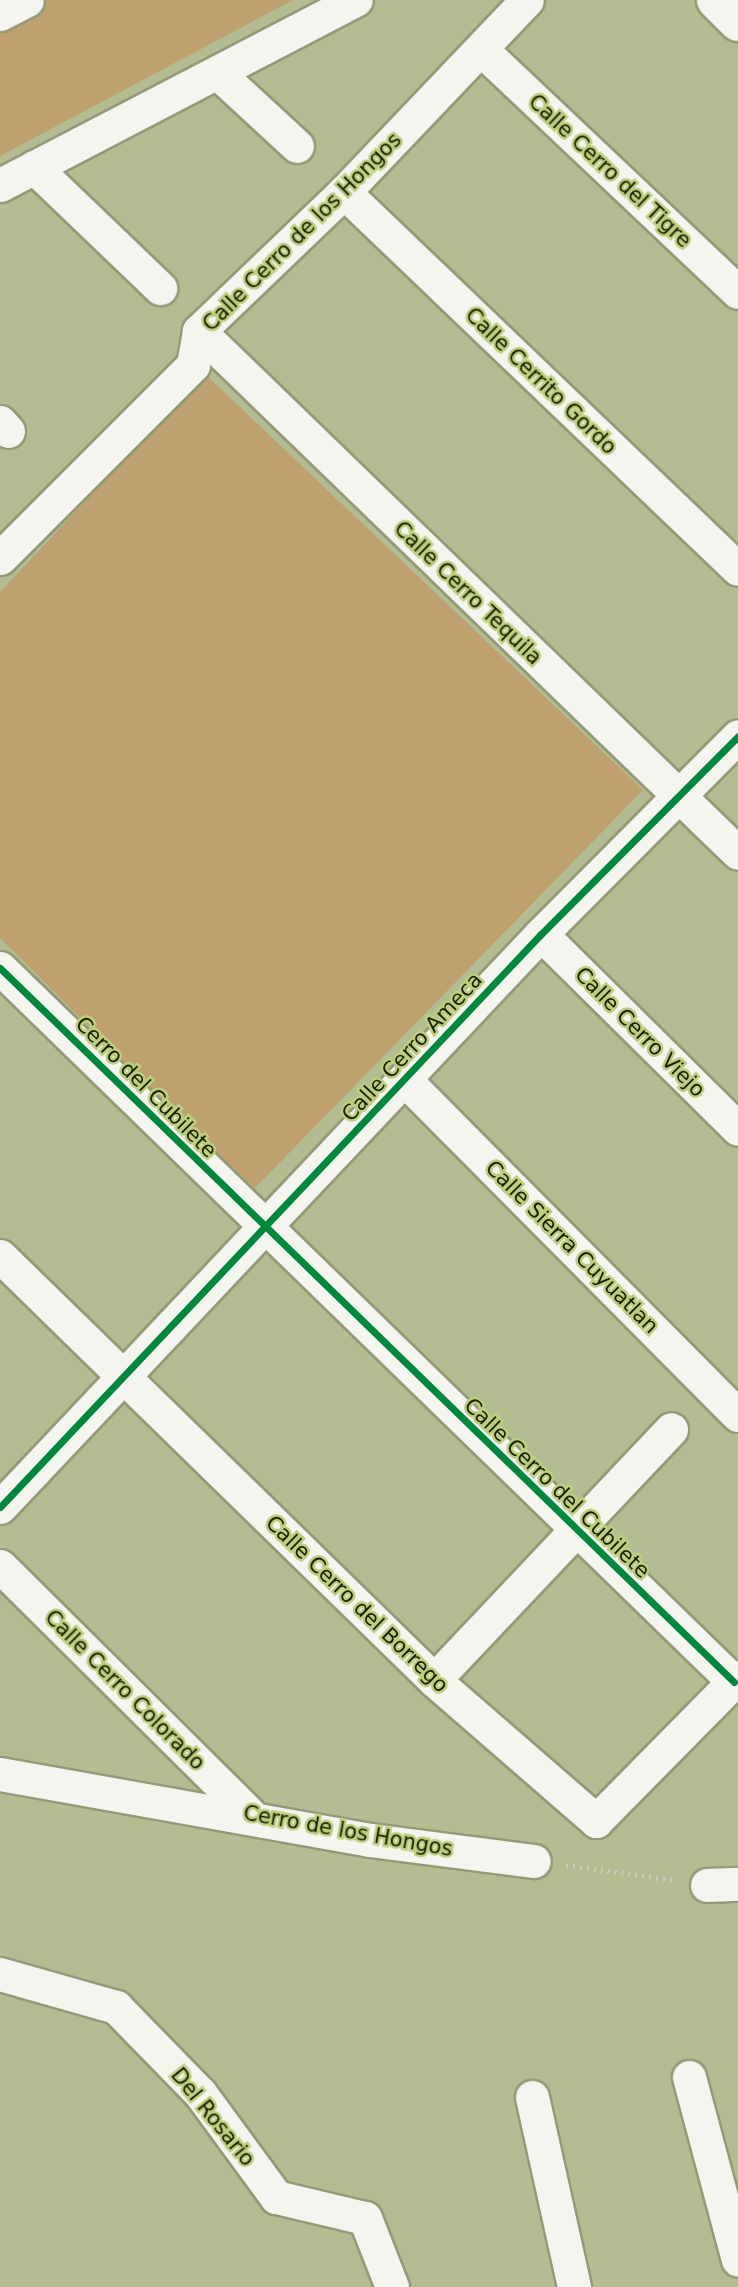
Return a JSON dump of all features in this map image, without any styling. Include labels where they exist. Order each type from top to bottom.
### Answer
[{"type":"street","points":[[0,14],[27,0]]},
{"type":"street","points":[[0,185],[219,75],[356,0]]},
{"type":"street","name":"Calle Cerro de los Hongos","points":[[0,558],[194,365],[199,331],[344,192],[527,0]]},
{"type":"street","points":[[716,0],[738,22]]},
{"type":"street","name":"Calle Cerro del Tigre","points":[[482,50],[738,292]]},
{"type":"street","points":[[219,75],[297,146]]},
{"type":"street","points":[[34,167],[160,288]]},
{"type":"street","name":"Calle Cerrito Gordo","points":[[344,192],[738,569]]},
{"type":"street","name":"Calle Cerro Tequila","points":[[199,331],[738,853]]},
{"type":"street","name":"Calle Cerro Ameca","points":[[0,1507],[266,1232],[541,934],[676,794],[738,736]]},
{"type":"street","name":"Calle Cerro Viejo","points":[[541,934],[738,1129]]},
{"type":"street","name":"Cerro del Cubilete","points":[[0,968],[266,1232]]},
{"type":"street","name":"Calle Sierra Cuyuatlan","points":[[405,1080],[738,1415]]},
{"type":"street","name":"Calle Cerro del Cubilete","points":[[266,1232],[578,1532],[736,1679]]},
{"type":"street","name":"Calle Cerro del Borrego","points":[[0,1256],[434,1679],[596,1821],[736,1679]]},
{"type":"street","points":[[434,1679],[578,1532],[671,1429]]},
{"type":"street","name":"Calle Cerro Colorado","points":[[0,1566],[249,1813]]},
{"type":"street","name":"Cerro de los Hongos","points":[[0,1774],[249,1813],[370,1840],[534,1861]]},
{"type":"street","name":"Del Rosario","points":[[0,1974],[116,2007],[200,2093],[276,2197],[365,2218],[392,2287]]},
{"type":"street","points":[[689,2077],[738,2260]]},
{"type":"street","points":[[532,2097],[574,2287]]},
{"type":"path","points":[[534,1861],[722,1884]]},
{"type":"shaded area","points":[[45,0],[293,0],[0,156],[0,23]]},
{"type":"shaded area","points":[[205,374],[643,790],[253,1190],[0,938],[0,592]]},
{"type":"cycle path","points":[[0,1507],[541,934],[738,736]]},
{"type":"cycle path","points":[[0,968],[734,1682]]}]
